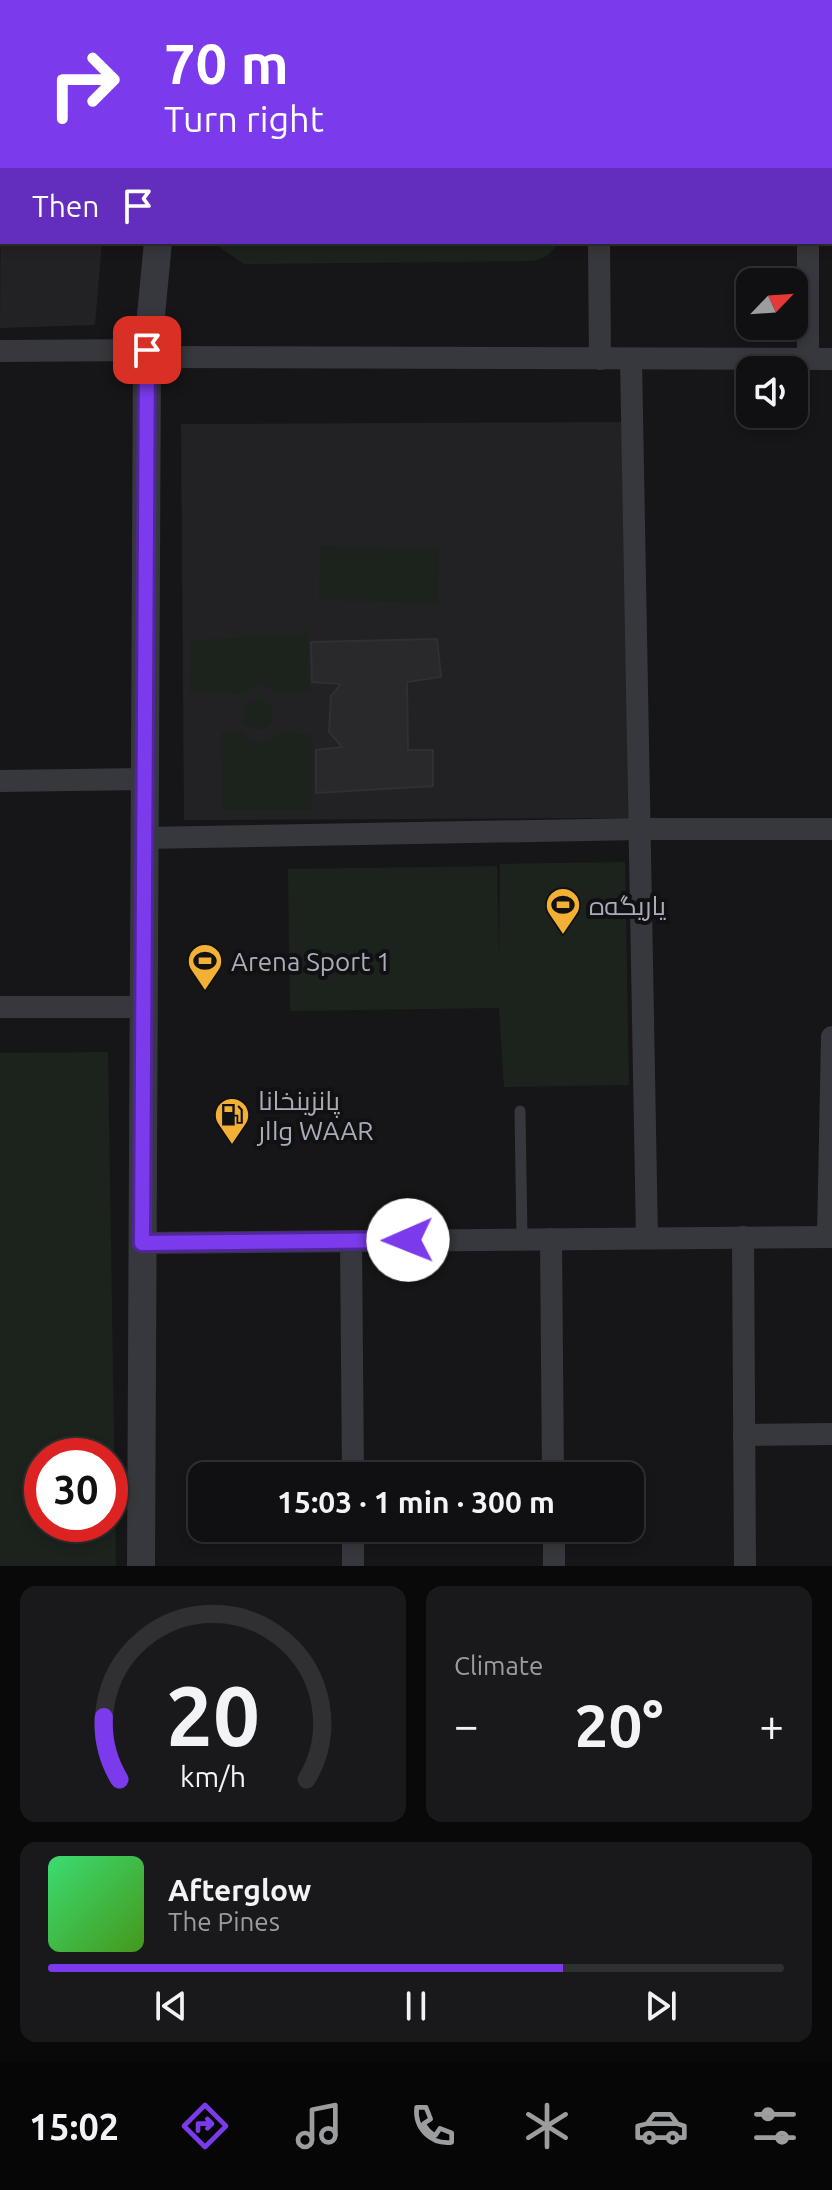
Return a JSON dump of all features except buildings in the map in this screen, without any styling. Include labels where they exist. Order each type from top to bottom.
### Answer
[{"type":"street","points":[[141,1566],[147,354],[158,244]]},
{"type":"street","points":[[599,244],[600,359]]},
{"type":"street","points":[[808,244],[808,356]]},
{"type":"street","points":[[0,351],[736,359]]},
{"type":"street","points":[[631,359],[647,1238]]},
{"type":"street","points":[[808,359],[832,359]]},
{"type":"street","points":[[0,781],[144,779]]},
{"type":"street","points":[[144,838],[640,829],[832,829]]},
{"type":"street","points":[[0,1007],[143,1007]]},
{"type":"street","points":[[142,1243],[830,1237],[832,1037]]},
{"type":"street","points":[[743,1237],[745,1566]]},
{"type":"street","points":[[551,1239],[553,1462]]},
{"type":"street","points":[[351,1241],[353,1462]]},
{"type":"street","points":[[744,1435],[832,1434]]},
{"type":"street","points":[[353,1542],[353,1566]]},
{"type":"street","points":[[554,1542],[554,1566]]},
{"type":"lane","points":[[520,1111],[522,1239]]},
{"type":"shaded area","points":[[1,244],[102,244],[95,325],[0,328]]},
{"type":"shaded area","points":[[215,244],[558,244],[547,256],[534,261],[244,264]]},
{"type":"shaded area","points":[[625,422],[628,818],[184,820],[181,424]]},
{"type":"shaded area","points":[[320,546],[439,549],[438,603],[319,600]]},
{"type":"shaded area","points":[[307,635],[309,691],[273,693],[268,686],[258,683],[244,694],[190,692],[191,640]]},
{"type":"shaded area","points":[[258,700],[269,704],[273,715],[269,726],[258,730],[247,726],[243,715],[247,704]]},
{"type":"shaded area","points":[[241,731],[249,739],[261,743],[282,733],[311,735],[312,810],[222,810],[221,733]]},
{"type":"shaded area","points":[[625,862],[629,1085],[504,1087],[499,1008],[290,1011],[288,869],[497,866],[499,956],[500,864]]},
{"type":"shaded area","points":[[108,1052],[114,1438],[24,1438],[24,1542],[116,1542],[116,1566],[0,1566],[0,1053]]},
{"type":"place","name":"یاریگه‌ه","points":[[563,936]]},
{"type":"place","name":"Arena Sport 1","points":[[205,992]]},
{"type":"place","name":"پانزینخانا واار WAAR","points":[[232,1146]]},
{"type":"route","points":[[147,350],[142,1243],[408,1240]]}]
